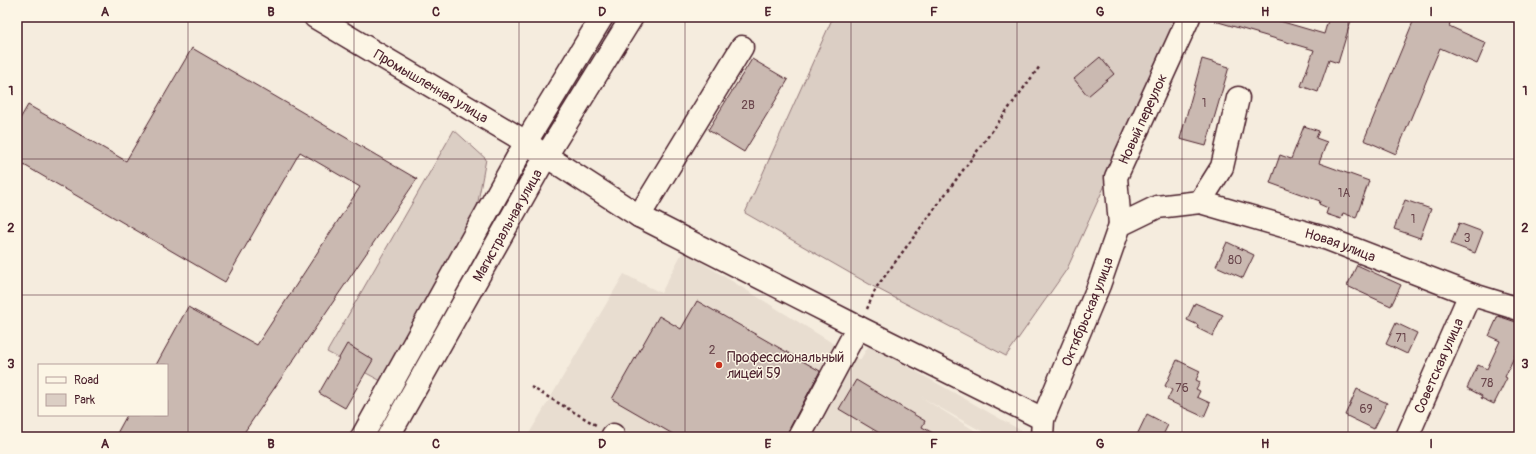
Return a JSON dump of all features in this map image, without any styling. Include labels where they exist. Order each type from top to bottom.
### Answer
[{"type":"street","name":"Промышленная улица","points":[[315,17],[526,142],[639,216],[858,327],[1043,428]]},
{"type":"street","name":"Магистральная улица","points":[[362,437],[526,142],[602,17]]},
{"type":"street","name":"Магистральная улица","points":[[388,437],[546,156],[632,17]]},
{"type":"street","name":"Новый переулок","points":[[1120,224],[1116,177],[1189,17]]},
{"type":"street","points":[[639,216],[742,47]]},
{"type":"street","points":[[1200,202],[1222,167],[1238,98]]},
{"type":"street","name":"Новая улица","points":[[1120,224],[1157,207],[1200,202],[1328,239],[1470,294],[1519,310]]},
{"type":"street","name":"Октябрьская улица","points":[[1043,428],[1099,285],[1120,224]]},
{"type":"street","name":"Советская улица","points":[[1407,437],[1470,294]]},
{"type":"street","points":[[799,437],[858,327]]},
{"type":"path","points":[[858,327],[876,288],[1040,66]]},
{"type":"path","points":[[531,388],[613,436]]},
{"type":"shaded area","name":"Профессиональный лицей 59","points":[[683,251],[860,360],[869,345],[1022,431],[1019,437],[992,437],[921,397],[985,437],[527,437],[624,274],[661,293]]},
{"type":"green space","points":[[833,17],[1181,17],[1067,269],[1006,356],[876,288],[745,213]]},
{"type":"green space","points":[[454,130],[486,159],[476,212],[381,381],[327,352]]},
{"type":"building","points":[[1216,17],[1266,17],[1324,34],[1329,17],[1352,17],[1338,63],[1329,60],[1318,92],[1301,86],[1314,50],[1215,21]]},
{"type":"building","points":[[1415,17],[1452,17],[1449,26],[1486,43],[1477,64],[1440,48],[1396,154],[1364,140]]},
{"type":"building","points":[[192,48],[417,179],[241,437],[115,437],[126,416],[168,416],[168,364],[157,364],[188,307],[257,345],[360,187],[300,152],[225,282],[17,161],[17,124],[28,105],[126,161]]},
{"type":"building","points":[[1100,57],[1114,74],[1088,96],[1074,79]]},
{"type":"building","points":[[752,59],[788,80],[744,152],[708,130]]},
{"type":"building","points":[[1202,59],[1229,67],[1206,146],[1180,139]]},
{"type":"building","points":[[1304,126],[1319,131],[1316,138],[1327,142],[1319,163],[1369,181],[1356,218],[1343,213],[1341,219],[1326,214],[1328,208],[1319,204],[1320,201],[1270,183],[1280,155],[1291,159]]},
{"type":"building","points":[[1405,200],[1431,209],[1420,238],[1394,229]]},
{"type":"building","points":[[1459,223],[1483,232],[1475,253],[1451,244]]},
{"type":"building","points":[[1227,242],[1254,255],[1243,278],[1216,266]]},
{"type":"building","points":[[1357,265],[1401,285],[1391,306],[1347,286]]},
{"type":"building","points":[[697,301],[820,371],[785,437],[678,437],[612,399],[659,316],[681,329]]},
{"type":"building","points":[[1195,303],[1223,315],[1213,336],[1197,328],[1198,325],[1187,320]]},
{"type":"building","points":[[1498,316],[1519,323],[1519,346],[1505,377],[1507,378],[1494,404],[1481,398],[1482,396],[1467,388],[1478,365],[1487,369],[1500,341],[1489,336]]},
{"type":"building","points":[[1396,323],[1417,333],[1407,354],[1386,344]]},
{"type":"building","points":[[347,344],[373,360],[345,408],[319,393]]},
{"type":"building","points":[[1177,360],[1200,371],[1196,380],[1200,382],[1196,389],[1200,391],[1197,397],[1210,403],[1204,417],[1167,400],[1172,390],[1165,386]]},
{"type":"building","points":[[856,380],[925,421],[922,427],[940,437],[886,437],[839,409]]},
{"type":"building","points":[[1357,389],[1387,403],[1374,429],[1345,415]]},
{"type":"building","points":[[1147,414],[1168,425],[1162,437],[1136,437]]},
{"type":"place","name":"Профессиональный лицей 59","points":[[719,365]]}]
